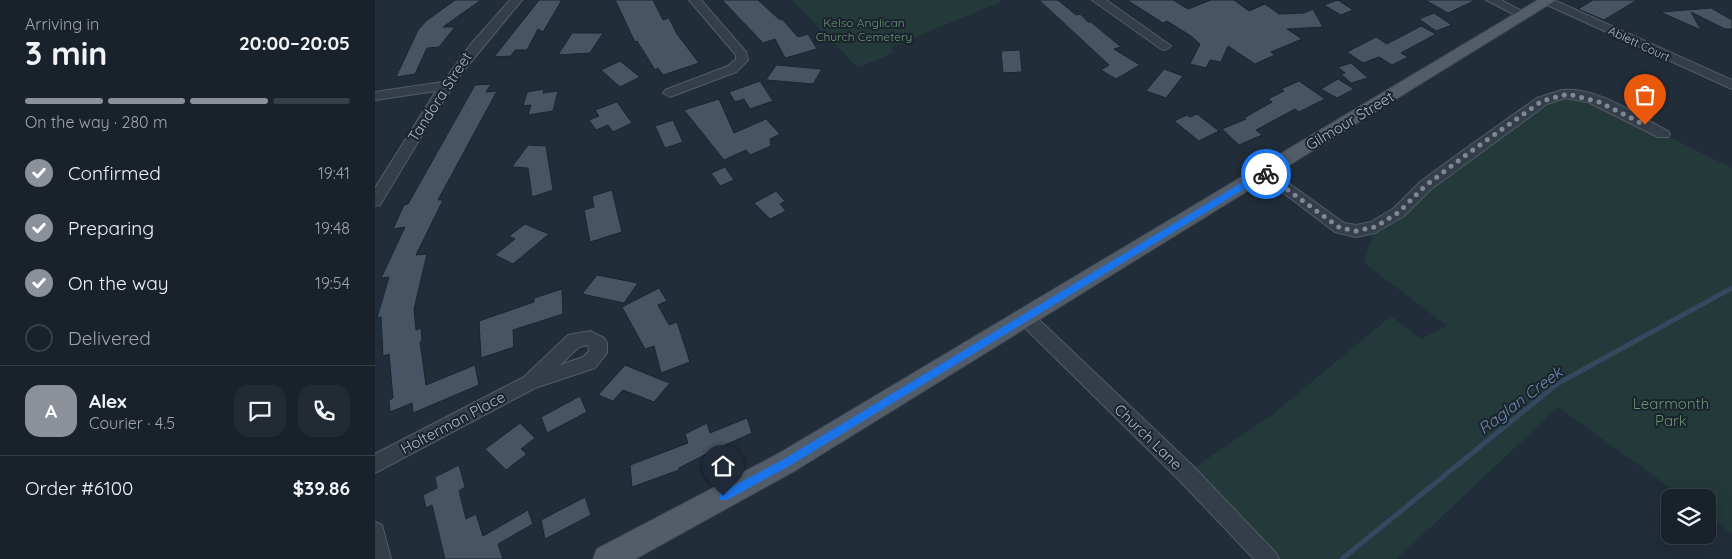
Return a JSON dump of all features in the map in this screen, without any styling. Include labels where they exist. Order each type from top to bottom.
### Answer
[{"type":"main road","name":"Gilmour Street","points":[[607,559],[787,462],[1548,1]]},
{"type":"street","name":"Tandora Street","points":[[375,201],[444,86],[472,48],[516,0]]},
{"type":"street","points":[[669,93],[732,70],[742,60],[742,55],[695,0]]},
{"type":"street","points":[[1098,0],[1165,46]]},
{"type":"street","points":[[1492,0],[1523,15]]},
{"type":"street","name":"Ablett Court","points":[[1548,1],[1732,85]]},
{"type":"street","points":[[375,96],[444,86]]},
{"type":"street","points":[[1263,173],[1340,228],[1356,231],[1375,227],[1399,212],[1425,186],[1470,152],[1542,101],[1554,97],[1568,94],[1599,102],[1663,134]]},
{"type":"street","name":"Church Lane","points":[[1026,318],[1186,473],[1268,559]]},
{"type":"street","name":"Holterman Place","points":[[375,464],[530,382]]},
{"type":"street","points":[[375,532],[381,559]]},
{"type":"green space","name":"Kelso Anglican Church Cemetery","points":[[792,0],[999,0],[1001,2],[891,47],[895,52],[858,68]]},
{"type":"green space","name":"Learmonth Park","points":[[1568,94],[1599,102],[1732,168],[1732,534],[1716,522],[1716,489],[1672,489],[1558,407],[1397,559],[1268,559],[1186,473],[1272,415],[1391,316],[1421,339],[1447,326],[1364,263],[1375,227],[1542,101]]},
{"type":"building","points":[[455,0],[481,0],[443,27],[455,27],[439,47],[427,48],[415,74],[396,77],[418,30],[426,21]]},
{"type":"building","points":[[539,0],[562,0],[543,32],[538,29],[527,50],[515,50],[511,56],[494,57]]},
{"type":"building","points":[[615,0],[653,0],[663,20],[669,18],[677,34],[699,63],[663,75],[658,68],[655,70],[637,41],[635,42]]},
{"type":"building","points":[[722,0],[758,0],[780,20],[782,19],[798,37],[808,34],[817,49],[785,58],[775,39],[763,43]]},
{"type":"building","points":[[1039,0],[1058,0],[1076,15],[1080,14],[1121,47],[1114,49],[1140,65],[1116,79],[1101,70],[1109,65]]},
{"type":"building","points":[[1127,0],[1173,0],[1188,9],[1211,0],[1234,0],[1249,11],[1265,4],[1279,14],[1304,13],[1313,9],[1323,27],[1287,29],[1302,39],[1271,52],[1275,55],[1255,64],[1228,46],[1221,62],[1210,60],[1206,68],[1190,64],[1200,44],[1191,36],[1167,21],[1163,23]]},
{"type":"building","points":[[1338,0],[1353,10],[1341,15],[1324,5]]},
{"type":"building","points":[[1425,0],[1476,0],[1448,13]]},
{"type":"building","points":[[1593,0],[1637,0],[1604,20],[1578,9]]},
{"type":"building","points":[[1711,8],[1732,20],[1732,29],[1725,29],[1691,12],[1701,30],[1660,12]]},
{"type":"building","points":[[1434,13],[1452,25],[1436,31],[1419,19]]},
{"type":"building","points":[[1421,26],[1436,34],[1401,53],[1408,57],[1392,65],[1379,57],[1363,63],[1347,52],[1376,37],[1387,44]]},
{"type":"building","points":[[572,33],[603,33],[590,53],[558,55]]},
{"type":"building","points":[[1020,50],[1022,72],[1003,73],[1001,51]]},
{"type":"building","points":[[620,61],[640,77],[620,87],[601,70]]},
{"type":"building","points":[[1351,63],[1368,78],[1351,83],[1341,74],[1345,73],[1338,67]]},
{"type":"building","points":[[776,65],[822,69],[813,84],[766,80]]},
{"type":"building","points":[[1164,69],[1183,76],[1166,98],[1146,91]]},
{"type":"building","points":[[1338,79],[1354,89],[1337,98],[1321,89]]},
{"type":"building","points":[[760,81],[773,101],[750,109],[744,99],[735,102],[729,92]]},
{"type":"building","points":[[1299,81],[1325,99],[1299,112],[1295,109],[1256,130],[1262,135],[1239,145],[1222,129],[1246,119],[1244,118],[1272,102],[1268,99],[1284,91],[1281,89]]},
{"type":"building","points":[[491,84],[486,92],[497,91],[438,200],[443,200],[416,255],[427,254],[414,309],[416,330],[421,328],[422,341],[420,342],[426,385],[475,365],[479,385],[413,413],[412,403],[390,412],[389,400],[393,398],[389,354],[383,356],[381,317],[377,318],[389,277],[381,278],[405,227],[393,229],[404,205],[408,204],[475,85]]},
{"type":"building","points":[[544,89],[543,93],[558,91],[553,111],[528,115],[531,105],[523,106],[527,92]]},
{"type":"building","points":[[719,99],[734,133],[766,119],[780,134],[770,139],[771,146],[750,155],[746,150],[724,160],[684,110]]},
{"type":"building","points":[[617,102],[632,123],[613,132],[608,125],[596,130],[589,120],[599,116],[595,110]]},
{"type":"building","points":[[1197,114],[1219,131],[1199,141],[1174,121],[1187,115],[1190,117]]},
{"type":"building","points":[[673,120],[683,142],[665,148],[655,126]]},
{"type":"building","points":[[528,145],[546,146],[553,190],[532,197],[528,168],[512,167]]},
{"type":"building","points":[[725,167],[734,180],[720,186],[711,173]]},
{"type":"building","points":[[612,190],[622,232],[590,242],[584,210],[594,207],[592,196]]},
{"type":"building","points":[[776,191],[785,201],[780,204],[786,211],[770,219],[754,203]]},
{"type":"building","points":[[525,224],[549,234],[513,264],[495,255],[515,239],[509,236]]},
{"type":"building","points":[[597,275],[638,283],[624,303],[582,294]]},
{"type":"building","points":[[659,288],[667,301],[658,305],[669,325],[677,322],[690,362],[661,373],[654,346],[645,349],[622,307]]},
{"type":"building","points":[[562,289],[563,314],[513,330],[514,347],[481,358],[479,321],[534,302],[534,298]]},
{"type":"building","points":[[625,365],[670,383],[654,402],[623,390],[613,401],[598,395]]},
{"type":"building","points":[[580,396],[587,412],[547,433],[541,417]]},
{"type":"building","points":[[747,418],[752,433],[716,449],[679,468],[679,470],[632,487],[630,465],[688,443],[685,434],[707,423],[710,433]]},
{"type":"building","points":[[520,423],[535,438],[521,449],[527,454],[506,470],[485,449]]},
{"type":"building","points":[[459,465],[465,487],[459,491],[466,519],[476,514],[483,536],[528,510],[533,524],[498,544],[503,559],[445,559],[432,505],[426,508],[423,495],[437,488],[435,477]]},
{"type":"building","points":[[585,497],[591,515],[545,539],[541,520]]},
{"type":"waterway","name":"Raglan Creek","points":[[1342,559],[1557,384],[1732,288]]},
{"type":"way so far","points":[[1266,174],[1340,228],[1356,231],[1375,227],[1399,212],[1425,186],[1542,101],[1568,94],[1599,102],[1645,125]]},
{"type":"route","points":[[723,496],[787,462],[1263,173],[1266,174]]}]
